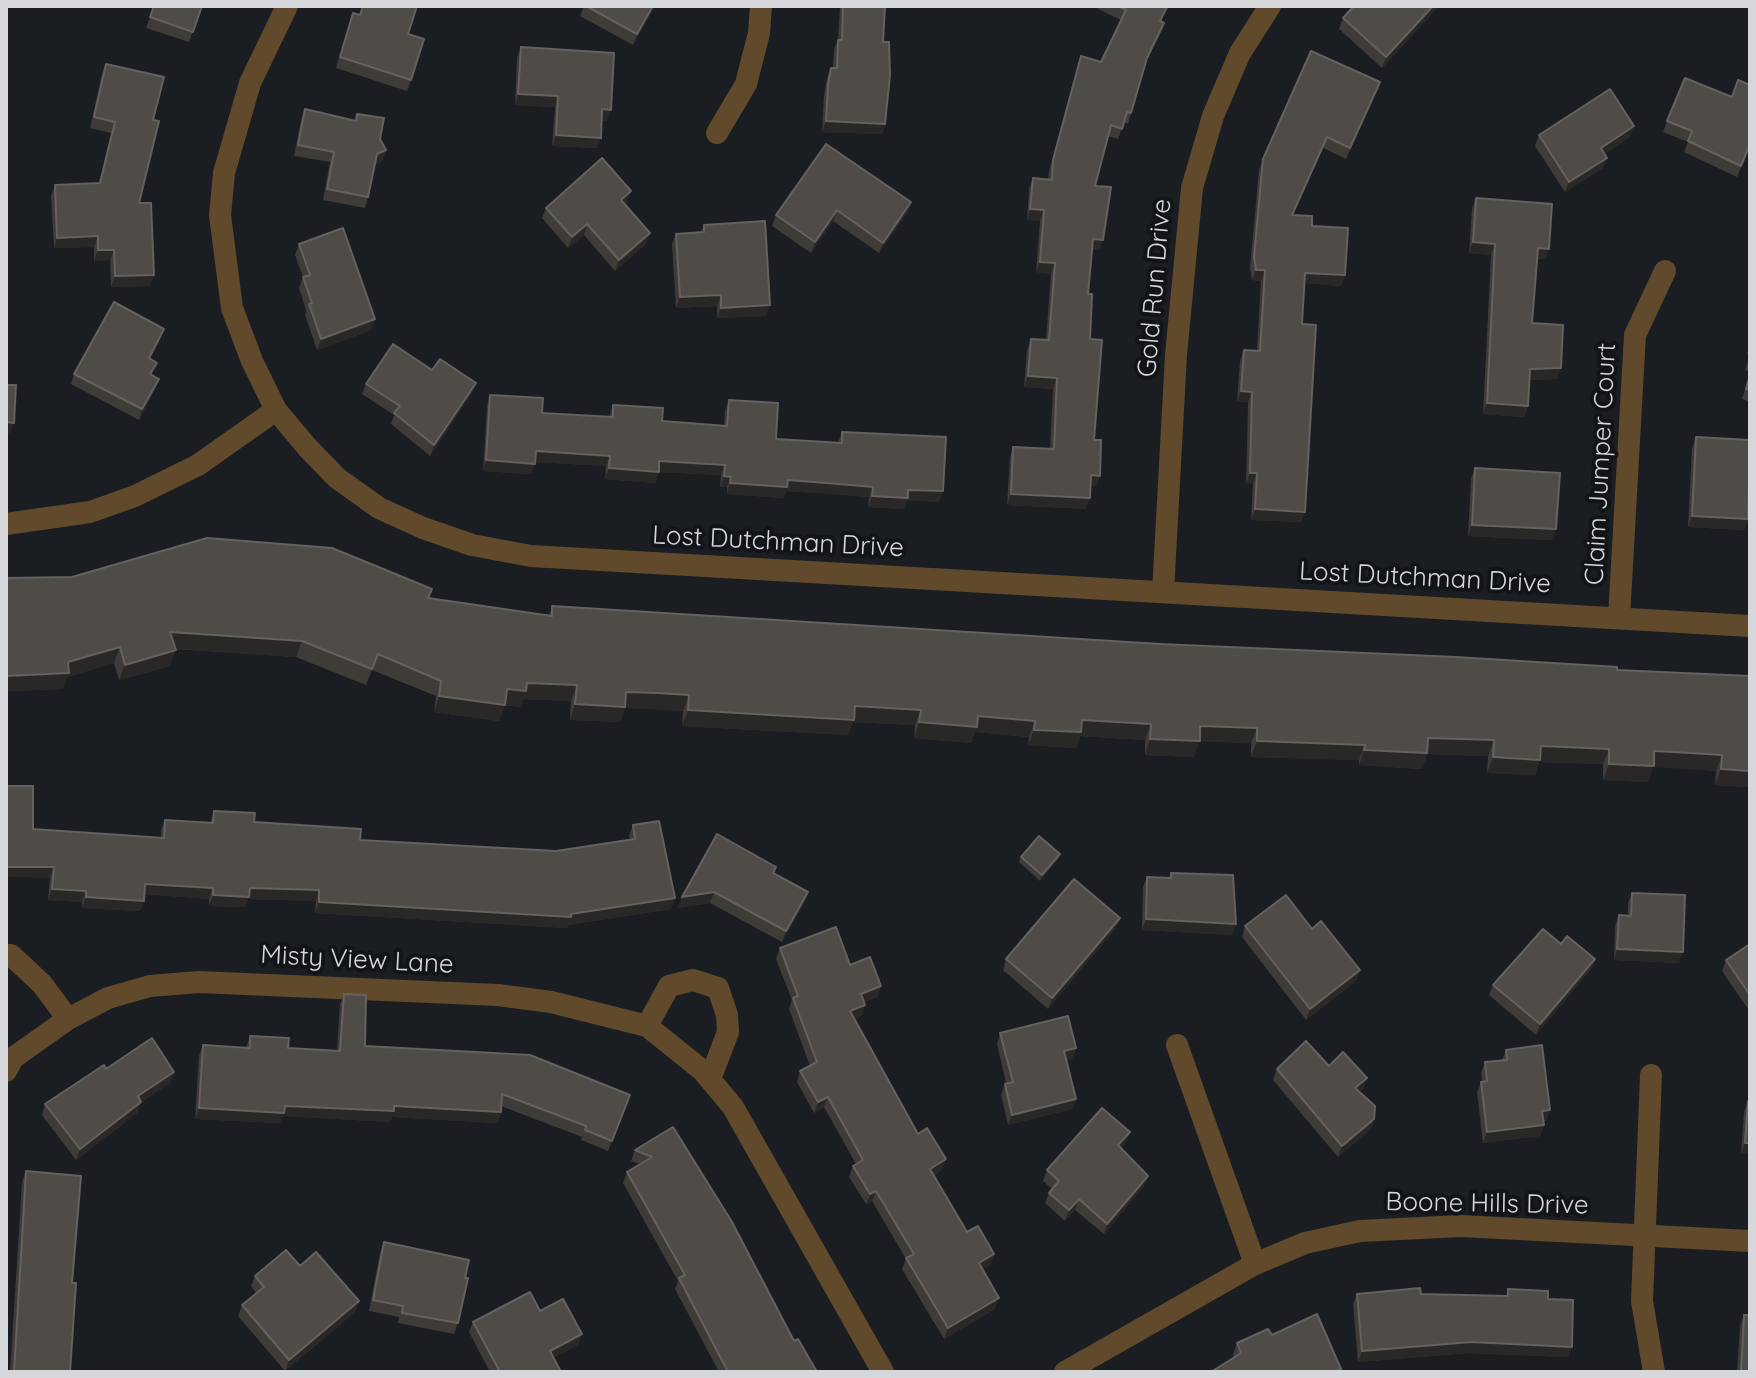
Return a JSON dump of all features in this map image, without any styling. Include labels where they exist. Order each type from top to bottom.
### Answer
[{"type":"street","name":"Lost Dutchman Drive","points":[[287,6],[250,83],[235,126],[220,215],[232,308],[252,361],[276,410],[337,478],[379,508],[472,545],[531,556],[1750,626]]},
{"type":"street","points":[[717,133],[746,84],[759,33],[761,6]]},
{"type":"street","name":"Gold Run Drive","points":[[1163,592],[1176,355],[1192,188],[1213,116],[1235,65],[1270,6]]},
{"type":"street","name":"Claim Jumper Court","points":[[1619,618],[1635,335],[1665,271]]},
{"type":"street","points":[[6,524],[90,512],[135,496],[198,465],[276,410]]},
{"type":"street","points":[[6,955],[11,955],[42,984],[68,1019]]},
{"type":"street","points":[[647,1026],[669,986],[693,980],[718,988],[727,1015],[728,1032],[710,1079]]},
{"type":"street","name":"Misty View Lane","points":[[8,1061],[68,1019],[108,998],[150,986],[199,982],[498,995],[563,1005],[647,1026],[710,1079],[760,1152],[883,1372]]},
{"type":"street","points":[[1177,1045],[1255,1264]]},
{"type":"street","points":[[1651,1075],[1642,1301],[1654,1372]]},
{"type":"street","name":"Boone Hills Drive","points":[[1065,1372],[1255,1264],[1305,1243],[1410,1226],[1750,1241]]},
{"type":"building","points":[[154,6],[202,6],[193,32],[150,17]]},
{"type":"building","points":[[363,6],[417,6],[408,34],[424,39],[411,80],[340,57],[353,13],[360,15]]},
{"type":"building","points":[[586,6],[653,6],[637,34]]},
{"type":"building","points":[[843,6],[885,6],[883,42],[889,42],[890,75],[885,124],[826,121],[831,68],[837,68],[838,40],[842,40]]},
{"type":"building","points":[[1118,6],[1167,7],[1160,21],[1164,23],[1147,58],[1131,113],[1127,112],[1122,129],[1111,125],[1095,186],[1111,187],[1103,240],[1093,239],[1088,294],[1092,294],[1090,339],[1102,340],[1094,440],[1101,440],[1100,476],[1091,475],[1090,498],[1011,494],[1013,447],[1054,449],[1057,378],[1028,376],[1031,339],[1049,340],[1055,263],[1040,262],[1044,210],[1030,209],[1033,178],[1052,180],[1053,160],[1081,56],[1101,62],[1126,10]]},
{"type":"building","points":[[1354,6],[1433,6],[1386,57],[1343,18]]},
{"type":"building","points":[[521,47],[614,53],[611,110],[602,109],[601,138],[556,135],[558,96],[518,94]]},
{"type":"building","points":[[1311,51],[1380,82],[1350,148],[1327,137],[1292,215],[1312,216],[1312,226],[1348,228],[1345,275],[1305,273],[1302,324],[1316,325],[1305,512],[1255,509],[1257,473],[1250,473],[1252,392],[1241,391],[1244,350],[1260,351],[1265,270],[1256,270],[1254,257],[1263,159]]},
{"type":"building","points":[[106,64],[164,77],[153,120],[159,121],[139,203],[151,203],[154,275],[115,276],[114,250],[98,250],[98,236],[57,238],[55,185],[100,183],[115,122],[94,117]]},
{"type":"building","points":[[1685,78],[1732,97],[1738,80],[1750,85],[1750,144],[1741,166],[1688,141],[1692,131],[1667,121]]},
{"type":"building","points":[[1610,89],[1634,126],[1601,148],[1607,158],[1569,182],[1539,135]]},
{"type":"building","points":[[305,109],[356,121],[357,114],[384,118],[380,139],[386,150],[377,154],[368,197],[327,189],[334,152],[298,145]]},
{"type":"building","points":[[826,144],[911,202],[883,243],[837,210],[815,242],[776,215]]},
{"type":"building","points":[[602,158],[631,191],[621,200],[650,233],[619,260],[587,224],[572,237],[546,208]]},
{"type":"building","points":[[1476,198],[1552,204],[1549,249],[1538,248],[1532,323],[1563,325],[1561,368],[1530,369],[1528,406],[1487,403],[1495,244],[1473,242]]},
{"type":"building","points":[[765,221],[770,305],[721,308],[721,295],[680,297],[676,234],[704,232],[704,225]]},
{"type":"building","points":[[343,228],[375,319],[321,339],[309,304],[312,303],[303,277],[310,275],[299,244]]},
{"type":"building","points":[[114,302],[164,329],[149,358],[157,363],[150,374],[159,379],[142,409],[74,374]]},
{"type":"building","points":[[393,344],[432,370],[440,359],[476,383],[434,445],[394,413],[400,406],[366,384]]},
{"type":"building","points":[[6,385],[16,385],[14,423],[6,422]]},
{"type":"building","points":[[490,395],[543,398],[542,413],[613,417],[613,405],[663,408],[662,421],[727,426],[729,400],[778,403],[776,439],[842,443],[842,432],[946,437],[943,491],[908,490],[908,498],[872,496],[873,487],[839,484],[788,480],[787,487],[730,483],[731,477],[724,476],[725,465],[659,461],[659,472],[609,468],[610,456],[536,451],[535,464],[486,460]]},
{"type":"building","points":[[1696,437],[1750,440],[1748,519],[1692,516]]},
{"type":"building","points":[[1475,468],[1560,473],[1556,529],[1472,525]]},
{"type":"building","points":[[207,538],[332,548],[432,589],[428,598],[552,616],[552,606],[1160,644],[1456,657],[1617,667],[1617,670],[1750,676],[1750,771],[1721,769],[1722,755],[1691,753],[1654,751],[1654,766],[1609,764],[1609,749],[1541,746],[1540,760],[1493,757],[1494,740],[1428,738],[1427,753],[1364,750],[1365,745],[1257,741],[1257,728],[1200,726],[1200,741],[1150,739],[1151,724],[1082,720],[1081,732],[1034,730],[1035,721],[978,716],[977,727],[919,722],[921,710],[855,706],[854,720],[688,710],[689,695],[658,693],[626,692],[625,707],[575,704],[577,685],[527,683],[526,691],[507,689],[505,705],[439,696],[441,681],[378,654],[372,669],[302,641],[170,632],[176,650],[125,665],[120,647],[68,662],[69,673],[6,676],[6,578],[72,577]]},
{"type":"building","points":[[6,786],[33,786],[33,829],[164,838],[165,820],[213,823],[214,811],[255,813],[254,822],[361,829],[360,840],[556,851],[635,839],[633,825],[659,821],[675,898],[571,914],[571,917],[319,902],[319,890],[250,888],[249,897],[213,895],[213,888],[145,884],[144,901],[86,897],[86,891],[52,889],[54,867],[6,867]]},
{"type":"building","points":[[717,834],[776,867],[773,873],[808,892],[786,931],[714,892],[682,897]]},
{"type":"building","points":[[1039,836],[1060,854],[1042,875],[1021,857]]},
{"type":"building","points":[[1171,873],[1233,875],[1236,924],[1146,919],[1147,877],[1171,878]]},
{"type":"building","points":[[1074,879],[1120,918],[1052,998],[1006,959]]},
{"type":"building","points":[[1632,893],[1685,895],[1683,952],[1617,949],[1619,915],[1631,916]]},
{"type":"building","points":[[1286,895],[1312,929],[1321,921],[1360,970],[1310,1009],[1245,926]]},
{"type":"building","points":[[836,927],[850,965],[870,957],[881,986],[861,994],[865,1005],[850,1011],[918,1134],[927,1128],[946,1159],[930,1169],[967,1232],[978,1226],[994,1254],[979,1263],[999,1298],[948,1328],[906,1258],[914,1254],[876,1191],[870,1194],[853,1166],[863,1160],[828,1097],[818,1102],[800,1071],[817,1062],[793,998],[798,996],[780,948]]},
{"type":"building","points":[[1543,929],[1561,944],[1567,936],[1595,959],[1540,1024],[1493,985]]},
{"type":"building","points":[[1750,944],[1750,995],[1726,960]]},
{"type":"building","points":[[344,994],[366,995],[365,1046],[530,1055],[630,1095],[612,1141],[585,1130],[586,1126],[502,1094],[501,1112],[394,1106],[394,1111],[285,1106],[284,1113],[199,1108],[203,1045],[250,1048],[250,1036],[289,1038],[288,1048],[340,1051]]},
{"type":"building","points":[[1068,1016],[1076,1048],[1064,1051],[1076,1099],[1012,1115],[1005,1084],[1013,1082],[1000,1033]]},
{"type":"building","points":[[152,1038],[174,1072],[138,1096],[141,1102],[80,1149],[45,1104]]},
{"type":"building","points":[[1306,1041],[1329,1066],[1343,1052],[1367,1078],[1355,1088],[1375,1106],[1374,1119],[1342,1146],[1277,1069]]},
{"type":"building","points":[[1542,1045],[1550,1110],[1542,1111],[1544,1125],[1487,1132],[1481,1082],[1487,1081],[1485,1062],[1507,1060],[1506,1050]]},
{"type":"building","points":[[1748,1101],[1750,1143],[1745,1143]]},
{"type":"building","points":[[1102,1108],[1130,1132],[1118,1145],[1148,1176],[1107,1224],[1079,1199],[1069,1210],[1049,1193],[1059,1181],[1047,1170]]},
{"type":"building","points":[[673,1127],[732,1222],[794,1341],[798,1339],[817,1372],[728,1372],[679,1278],[685,1275],[627,1172],[652,1157],[635,1150]]},
{"type":"building","points":[[26,1171],[81,1176],[72,1283],[76,1283],[70,1372],[14,1372]]},
{"type":"building","points":[[384,1242],[469,1260],[458,1323],[402,1313],[403,1306],[373,1300]]},
{"type":"building","points":[[286,1250],[300,1266],[316,1252],[359,1301],[289,1360],[242,1305],[264,1287],[255,1276]]},
{"type":"building","points":[[1420,1288],[1421,1294],[1508,1296],[1508,1289],[1548,1291],[1548,1299],[1573,1300],[1572,1347],[1471,1342],[1362,1351],[1357,1294]]},
{"type":"building","points":[[530,1292],[540,1311],[563,1299],[582,1334],[550,1351],[561,1372],[500,1372],[473,1322]]},
{"type":"building","points":[[1317,1314],[1341,1369],[1335,1372],[1211,1372],[1241,1353],[1237,1343],[1268,1329],[1272,1335]]},
{"type":"building","points":[[1744,1315],[1750,1315],[1750,1372],[1741,1372]]}]
